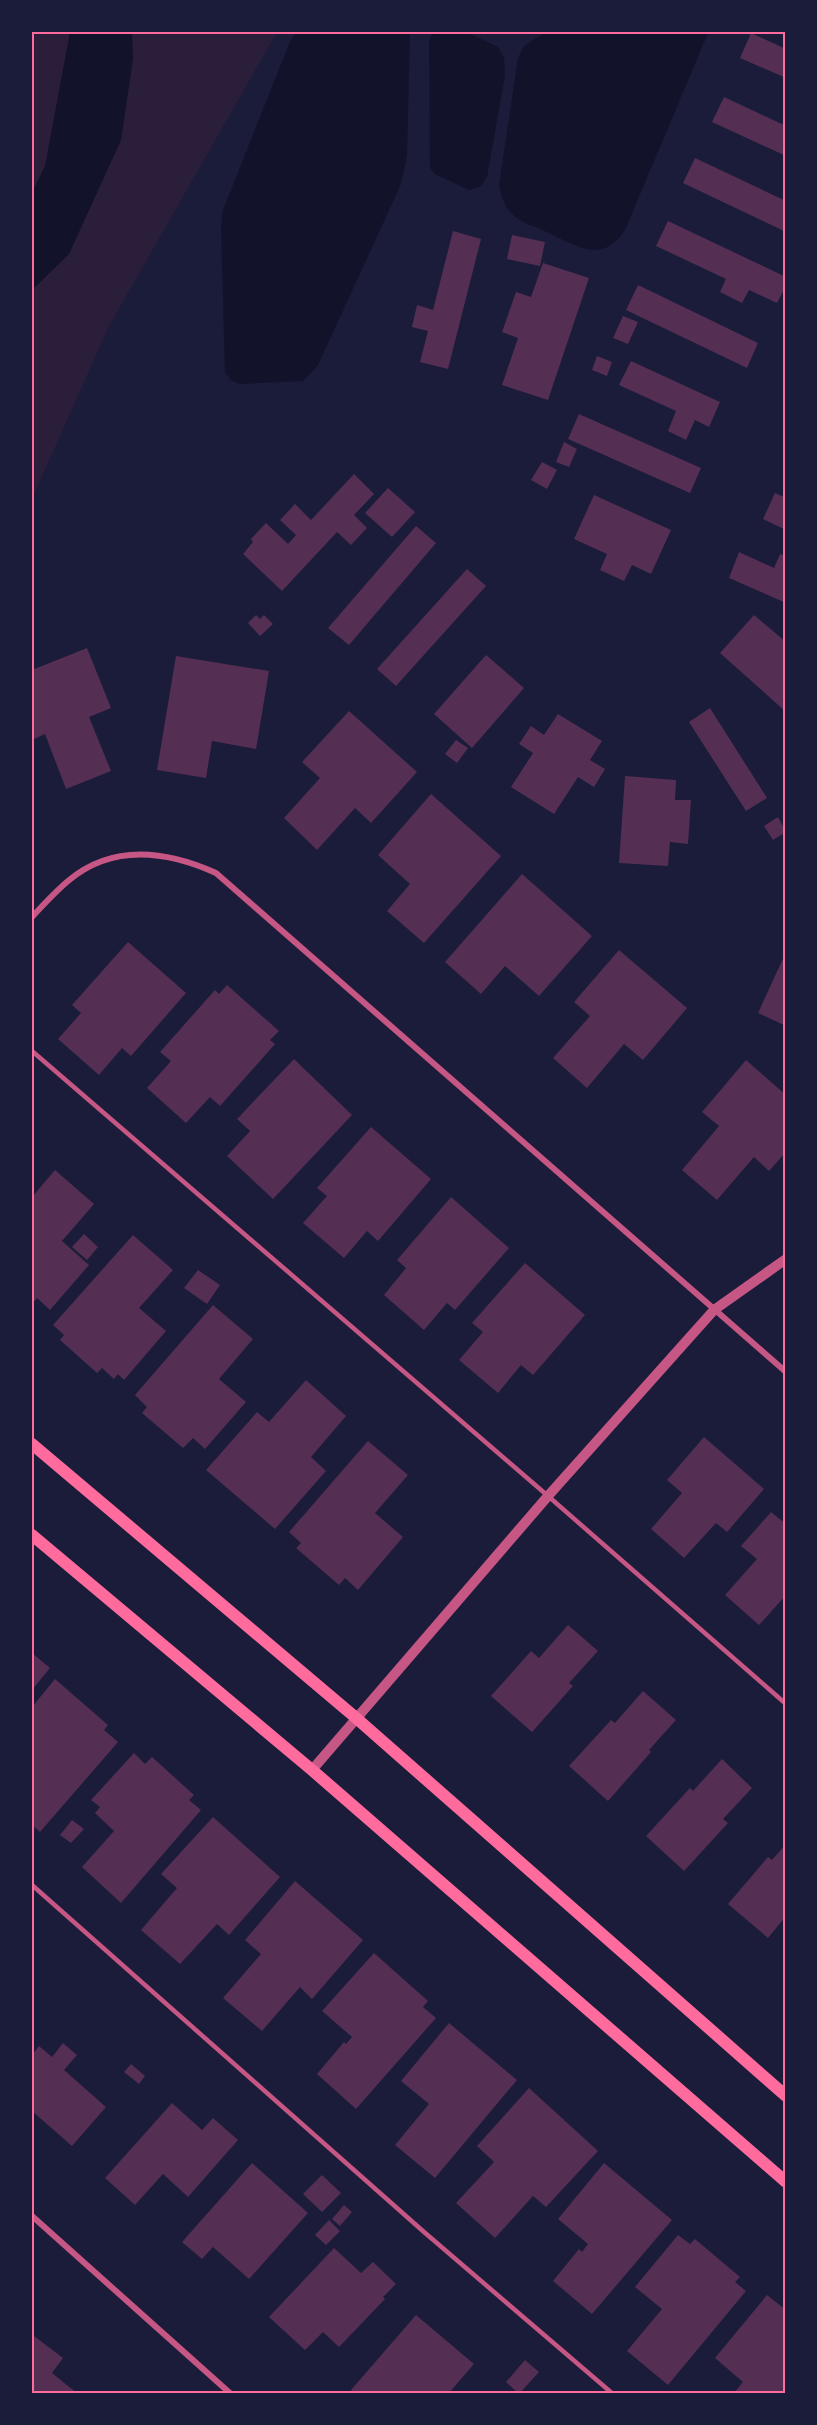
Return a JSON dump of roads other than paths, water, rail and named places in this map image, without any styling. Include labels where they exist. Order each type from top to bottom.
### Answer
[{"type":"main road","points":[[32,1444],[355,1717],[786,2096]]},
{"type":"main road","points":[[32,1534],[312,1770],[786,2182]]},
{"type":"street","points":[[32,916],[68,880],[87,868],[108,860],[131,855],[160,854],[188,860],[216,873],[786,1372]]},
{"type":"street","points":[[312,1770],[355,1717],[548,1496],[714,1310],[786,1259]]},
{"type":"street","points":[[32,2216],[231,2394]]},
{"type":"lane","points":[[32,1051],[786,1704]]},
{"type":"lane","points":[[32,1885],[424,2232],[613,2394]]}]
